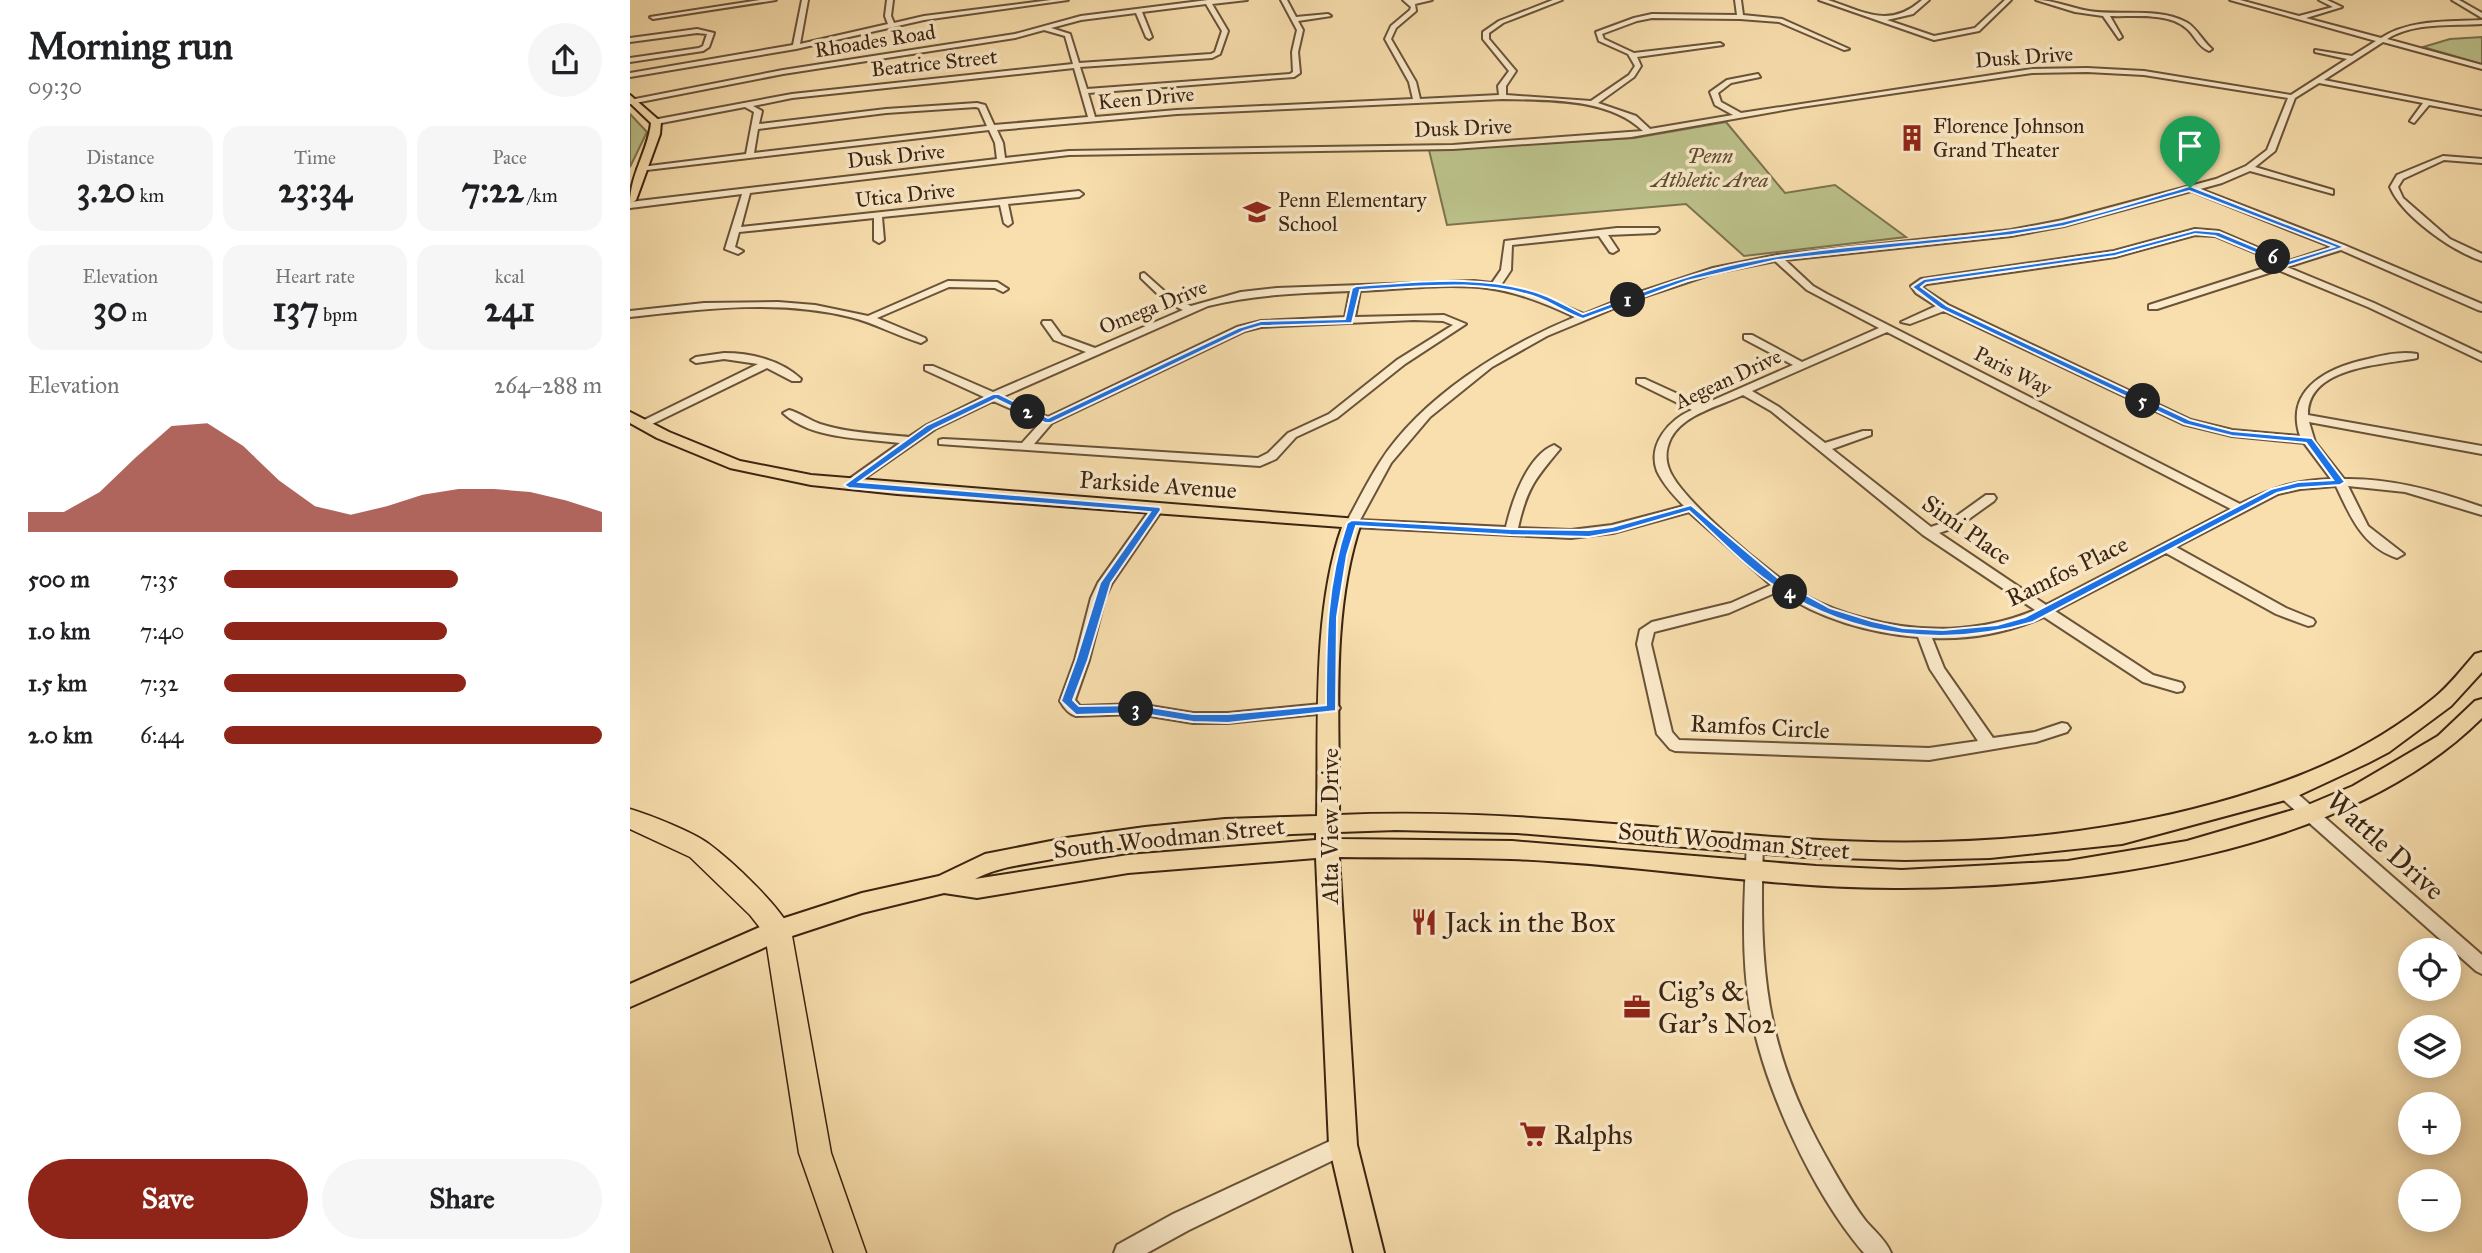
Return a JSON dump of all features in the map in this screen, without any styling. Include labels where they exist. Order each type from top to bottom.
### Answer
[{"type":"highway","points":[[630,818],[699,850],[759,907],[778,930],[815,1153],[850,1253]]},
{"type":"main road","points":[[630,202],[655,134],[656,122],[632,101]]},
{"type":"main road","name":"Parkside Avenue","points":[[636,421],[736,465],[811,481],[1156,510],[1352,523]]},
{"type":"main road","name":"Alta View Drive","points":[[1352,523],[1341,555],[1332,617],[1327,835],[1334,1019],[1343,1144],[1368,1253]]},
{"type":"main road","name":"South Woodman Street","points":[[630,996],[778,930],[862,903],[944,884],[977,889],[1128,864],[1248,852],[1396,821],[1517,824],[1849,851],[1990,849],[2049,845],[2134,832],[2285,792],[2381,747],[2444,701],[2482,659]]},
{"type":"main road","name":"South Woodman Street","points":[[1327,835],[1754,870],[1902,879],[2068,870],[2187,850],[2311,813],[2361,792],[2446,741],[2482,706]]},
{"type":"street","points":[[653,17],[773,0]]},
{"type":"street","points":[[796,47],[805,0]]},
{"type":"street","points":[[890,0],[888,16],[891,25]]},
{"type":"street","points":[[630,75],[796,47],[891,25],[973,11],[1065,0]]},
{"type":"street","name":"Rhoades Road","points":[[632,101],[783,72],[865,61],[1045,28],[1081,18],[1244,0]]},
{"type":"street","points":[[1085,91],[1281,78],[1297,73],[1295,52],[1300,30],[1284,0]]},
{"type":"street","points":[[1417,101],[1413,79],[1388,39],[1392,27],[1413,11],[1408,1],[1429,0]]},
{"type":"street","points":[[1503,97],[1502,86],[1513,71],[1486,39],[1486,32],[1501,22],[1559,0]]},
{"type":"street","points":[[1738,0],[1740,17]]},
{"type":"street","points":[[1822,0],[1921,36],[1934,38],[1974,31],[2008,0]]},
{"type":"street","points":[[1879,20],[1910,13],[1926,0]]},
{"type":"street","points":[[2039,0],[2073,10],[2105,15],[2148,16],[2178,22],[2190,26],[2202,46],[2209,49]]},
{"type":"street","points":[[2233,0],[2482,67]]},
{"type":"street","points":[[2298,18],[2339,7],[2322,0]]},
{"type":"street","points":[[2455,0],[2482,16]]},
{"type":"street","points":[[972,2],[973,11]]},
{"type":"street","name":"Beatrice Street","points":[[656,122],[792,96],[1078,65],[1206,57],[1218,53],[1225,31],[1208,2]]},
{"type":"street","points":[[1138,10],[1149,37]]},
{"type":"street","points":[[2105,15],[2119,37]]},
{"type":"street","points":[[1296,19],[1328,16]]},
{"type":"street","points":[[1720,45],[1633,55],[1601,40],[1598,33],[1646,17],[1740,17],[1780,20],[1846,49]]},
{"type":"street","points":[[2292,97],[2396,31],[2409,27],[2482,22]]},
{"type":"street","points":[[1045,28],[1068,35],[1092,120]]},
{"type":"street","points":[[630,40],[701,31],[711,33],[703,49],[630,60]]},
{"type":"street","points":[[2317,51],[2351,58]]},
{"type":"street","points":[[1590,105],[1632,76],[1638,64],[1633,55]]},
{"type":"street","points":[[661,56],[661,69]]},
{"type":"street","points":[[987,66],[987,75]]},
{"type":"street","name":"Dusk Drive","points":[[630,202],[1090,152],[1435,147],[1576,139],[1649,132],[1996,74],[2045,70],[2101,70],[2157,75],[2292,97]]},
{"type":"street","points":[[1740,116],[1718,103],[1714,92],[1729,81],[1758,76]]},
{"type":"street","points":[[2316,80],[2482,113]]},
{"type":"street","name":"Keen Drive","points":[[641,169],[991,128],[1198,111],[1503,97],[1590,105],[1633,118],[1649,132]]},
{"type":"street","name":"Alta View Drive","points":[[1352,523],[1386,462],[1412,429],[1440,402],[1506,354],[1583,317],[1685,279],[1777,258],[2011,233],[2064,223],[2219,181],[2249,168],[2275,147],[2292,97]]},
{"type":"street","points":[[2414,121],[2427,103]]},
{"type":"street","points":[[747,105],[758,111],[749,157]]},
{"type":"street","points":[[756,127],[886,111],[977,105],[982,107],[999,143],[1001,161]]},
{"type":"street","points":[[1569,127],[1576,139]]},
{"type":"street","points":[[2482,161],[2443,158],[2400,177],[2395,183],[2394,191],[2399,199],[2447,242],[2482,258]]},
{"type":"street","points":[[2249,168],[2330,192]]},
{"type":"street","points":[[2190,188],[2341,247],[2482,308]]},
{"type":"street","points":[[738,251],[730,249],[747,190]]},
{"type":"street","name":"Utica Drive","points":[[735,230],[1079,194]]},
{"type":"street","points":[[1004,203],[1008,223]]},
{"type":"street","points":[[878,216],[879,240]]},
{"type":"street","points":[[1496,286],[1506,270],[1508,243],[1655,230]]},
{"type":"street","points":[[2309,440],[2232,433],[2187,422],[1944,307],[1919,291],[1917,284],[2115,254],[2195,232],[2216,233],[2482,358]]},
{"type":"street","points":[[1602,233],[1613,250]]},
{"type":"street","points":[[2153,307],[2341,247]]},
{"type":"street","name":"Paris Way","points":[[1777,258],[1810,288],[2239,508]]},
{"type":"street","points":[[1143,276],[1169,300],[1191,310]]},
{"type":"street","name":"Omega Drive","points":[[849,485],[930,427],[1191,310],[1241,295],[1442,283],[1496,286],[1541,297],[1583,317]]},
{"type":"street","points":[[872,317],[948,284],[997,285],[1003,289]]},
{"type":"street","points":[[1349,321],[1356,288]]},
{"type":"street","points":[[630,314],[685,307],[761,304],[820,308],[872,317],[921,340]]},
{"type":"street","points":[[1906,322],[1944,307]]},
{"type":"street","points":[[943,442],[1261,462],[1272,456],[1292,435],[1333,416],[1401,362],[1461,324],[1444,318],[1414,317],[1261,324],[1241,329],[1048,421],[1025,447]]},
{"type":"street","points":[[1047,323],[1058,338],[1095,352]]},
{"type":"street","name":"Aegean Drive","points":[[1691,508],[1666,478],[1660,453],[1665,438],[1674,426],[1700,409],[1886,328]]},
{"type":"street","points":[[1748,337],[1802,366]]},
{"type":"street","points":[[696,360],[728,355],[756,358],[796,379]]},
{"type":"street","points":[[2397,554],[2373,537],[2361,524],[2340,482],[2309,440],[2303,429],[2302,417],[2303,405],[2311,390],[2329,375],[2360,363],[2413,356]]},
{"type":"street","points":[[636,421],[768,363]]},
{"type":"street","points":[[929,368],[1048,421]]},
{"type":"street","points":[[1641,381],[1700,409]]},
{"type":"street","name":"Simi Place","points":[[1743,391],[1774,409],[1928,532],[2148,679],[2177,687]]},
{"type":"street","points":[[789,413],[802,422],[828,429],[910,441]]},
{"type":"street","points":[[2302,417],[2482,450]]},
{"type":"street","points":[[1822,448],[1867,433]]},
{"type":"street","points":[[1511,532],[1516,509],[1528,478],[1536,465],[1554,449]]},
{"type":"street","name":"Ramfos Place","points":[[1691,508],[1780,585],[1810,603],[1838,615],[1887,629],[1923,633],[1989,630],[2014,625],[2239,508],[2286,488],[2340,482],[2413,490],[2451,499],[2482,511]]},
{"type":"street","points":[[1928,532],[1962,519],[1990,498]]},
{"type":"street","name":"Parkside Avenue","points":[[1352,523],[1572,534],[1601,532],[1691,508]]},
{"type":"street","points":[[1156,510],[1105,583],[1067,701],[1076,711],[1138,709],[1193,718],[1228,718],[1332,708]]},
{"type":"street","points":[[2166,547],[2281,611],[2308,622]]},
{"type":"street","name":"Ramfos Circle","points":[[1780,585],[1750,603],[1654,625],[1647,630],[1644,644],[1665,734],[1675,745],[1894,755],[1929,754],[2047,735],[2062,728]]},
{"type":"street","points":[[1923,633],[1937,669],[1990,746]]},
{"type":"street","name":"Wattle Drive","points":[[2285,792],[2482,966]]},
{"type":"street","points":[[1755,844],[1756,984],[1777,1072],[1798,1125],[1821,1168],[1855,1222],[1880,1253]]},
{"type":"street","points":[[1125,1253],[1181,1222],[1343,1144]]},
{"type":"green space","points":[[2482,37],[2482,64],[2423,47],[2450,39]]},
{"type":"green space","points":[[630,114],[647,132],[630,167]]},
{"type":"green space","name":"Penn Athletic Area","points":[[1726,122],[1785,193],[1835,185],[1906,237],[1744,256],[1686,204],[1447,225],[1429,150],[1634,138]]},
{"type":"place","name":"Florence Johnson Grand Theater","points":[[1912,138]]},
{"type":"place","name":"Penn Elementary School","points":[[1257,212]]},
{"type":"place","name":"Jack in the Box","points":[[1424,922]]},
{"type":"place","name":"Cig's & Gar's No2","points":[[1637,1007]]},
{"type":"place","name":"Ralphs","points":[[1533,1134]]},
{"type":"route","points":[[2190,188],[2341,247],[2287,263],[2216,233],[2195,232],[2115,254],[1924,281],[1916,287],[1944,307],[2187,422],[2232,433],[2309,440],[2340,482],[2298,485],[2274,491],[2029,619],[1998,629],[1962,634],[1903,631],[1870,625],[1826,611],[1780,585],[1691,508],[1613,530],[1572,534],[1352,523],[1341,555],[1332,617],[1332,708],[1228,718],[1193,718],[1138,709],[1076,711],[1067,701],[1082,660],[1098,598],[1105,583],[1156,510],[849,485],[930,427],[996,396],[1048,421],[1241,329],[1261,324],[1349,321],[1356,288],[1442,283],[1496,286],[1541,297],[1583,317],[1685,279],[1738,265],[1777,258],[2011,233],[2064,223],[2190,188]]}]
